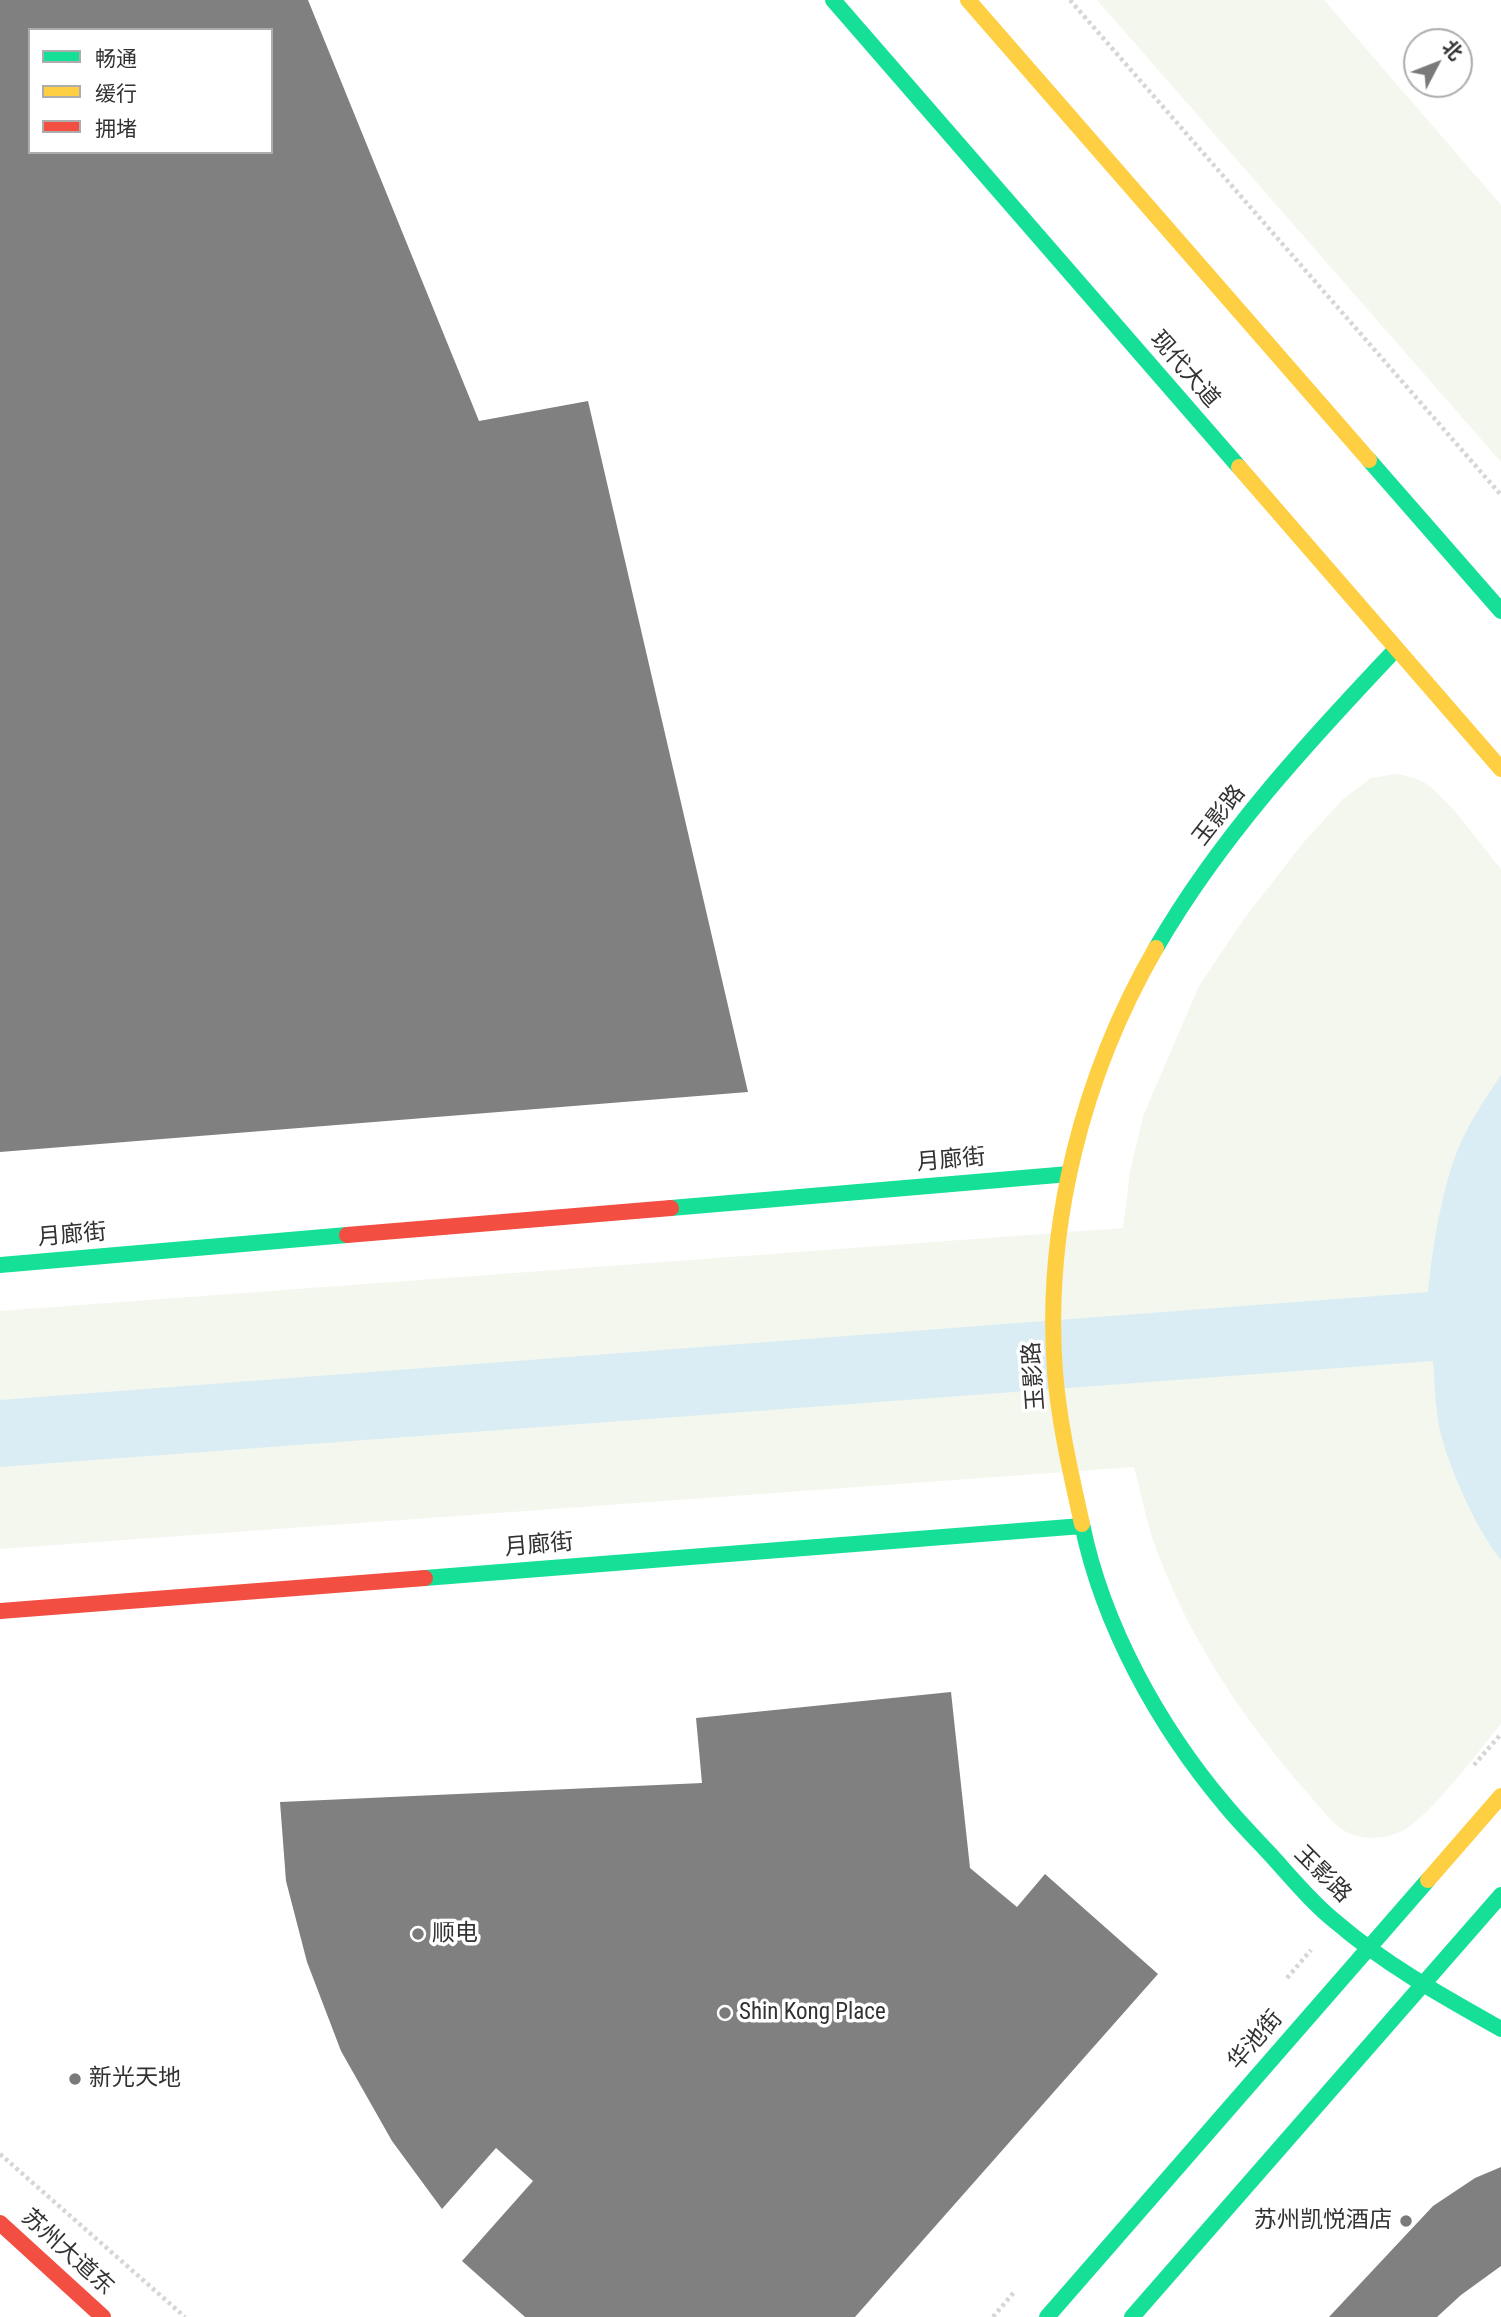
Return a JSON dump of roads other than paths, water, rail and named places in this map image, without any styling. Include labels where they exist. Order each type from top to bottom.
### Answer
[{"type":"street","name":"现代大道","points":[[833,0],[1501,769]]},
{"type":"street","points":[[968,0],[1501,611]]},
{"type":"street","name":"玉影路","points":[[1396,649],[1330,718],[1214,859],[1174,918],[1111,1037],[1096,1076],[1069,1174],[1057,1265],[1054,1354],[1062,1436],[1098,1586],[1134,1666],[1170,1729],[1221,1800],[1304,1892],[1336,1922],[1424,1984],[1501,2029]]},
{"type":"street","name":"月廊街","points":[[0,1265],[1069,1174]]},
{"type":"street","name":"月廊街","points":[[0,1611],[1082,1526]]},
{"type":"street","name":"华池街","points":[[1047,2317],[1501,1796]]},
{"type":"street","points":[[1132,2317],[1501,1895]]},
{"type":"street","name":"苏州大道东","points":[[0,2223],[103,2317]]},
{"type":"place","name":"顺电","points":[[418,1934]]},
{"type":"place","name":"Shin Kong Place","points":[[725,2013]]},
{"type":"place","name":"新光天地","points":[[75,2079]]},
{"type":"place","name":"苏州凯悦酒店","points":[[1406,2221]]}]
